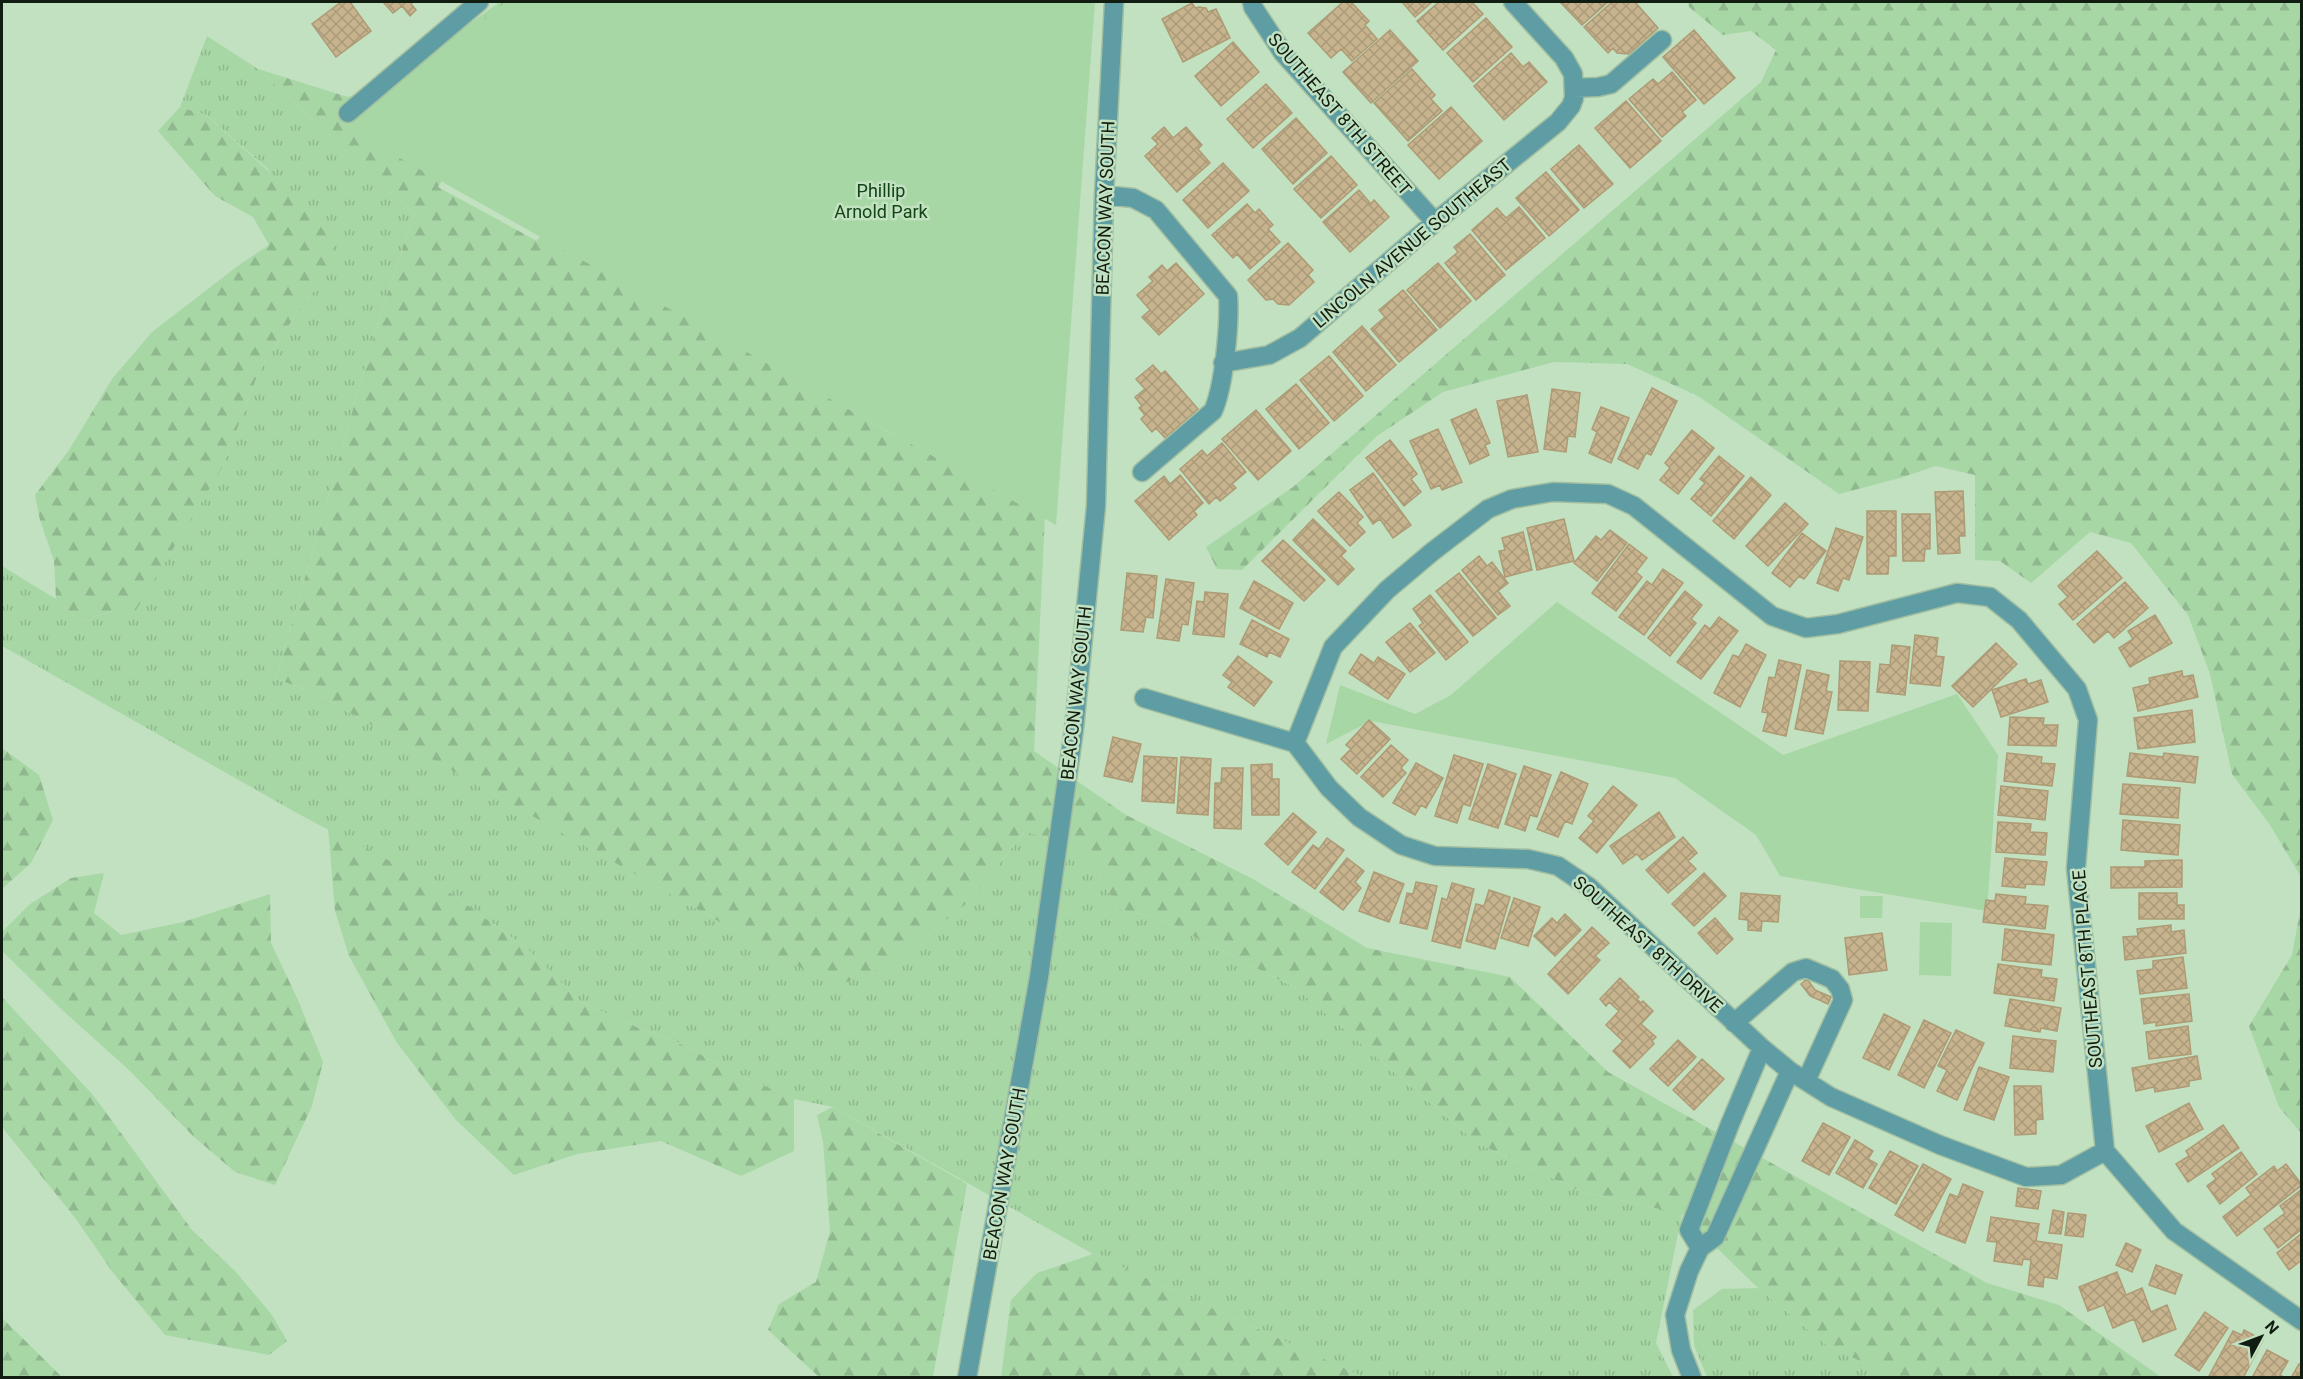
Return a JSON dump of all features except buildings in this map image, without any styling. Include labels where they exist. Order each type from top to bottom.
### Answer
[{"type":"street","points":[[348,112],[479,2]]},
{"type":"street","name":"BEACON WAY SOUTH","points":[[967,1377],[1039,977],[1074,729],[1096,506],[1104,195],[1114,2]]},
{"type":"street","name":"SOUTHEAST 8TH STREET","points":[[1252,2],[1253,8],[1283,53],[1435,222]]},
{"type":"street","points":[[1513,2],[1564,58],[1573,74],[1574,88],[1611,84],[1662,40]]},
{"type":"street","name":"LINCOLN AVENUE SOUTHEAST","points":[[1223,363],[1269,355],[1300,338],[1435,222],[1558,122],[1571,106],[1574,88]]},
{"type":"street","points":[[1104,195],[1133,198],[1156,210],[1228,296],[1229,311],[1223,363],[1217,402],[1213,411],[1142,472]]},
{"type":"street","name":"SOUTHEAST 8TH PLACE","points":[[1295,743],[1333,647],[1387,590],[1432,552],[1488,509],[1512,499],[1553,492],[1608,494],[1634,506],[1772,616],[1806,628],[1838,624],[1957,594],[1990,597],[2019,620],[2077,689],[2088,720],[2076,868],[2105,1151]]},
{"type":"street","points":[[1144,698],[1295,743]]},
{"type":"street","name":"SOUTHEAST 8TH DRIVE","points":[[1295,743],[1329,788],[1359,817],[1401,845],[1435,856],[1528,860],[1558,866],[1588,886],[1762,1048],[1790,1071],[1831,1097],[1940,1145],[2026,1177],[2061,1175],[2105,1151]]},
{"type":"street","name":"SOUTHEAST 8TH DRIVE","points":[[1734,1023],[1793,972],[1806,969],[1832,979],[1840,989],[1843,1000],[1806,1082]]},
{"type":"street","points":[[1700,1248],[1689,1230],[1762,1048]]},
{"type":"street","points":[[1692,1377],[1681,1350],[1675,1315],[1689,1271],[1700,1248],[1715,1237],[1790,1071]]},
{"type":"street","points":[[2105,1151],[2174,1231],[2301,1321]]},
{"type":"green space","points":[[500,2],[721,2],[498,92],[438,187],[537,241],[585,156],[806,385],[889,432],[1045,514],[1034,751],[1126,815],[1253,879],[1367,948],[1510,977],[1608,1072],[1987,1283],[2059,1305],[2161,1377],[1894,1377],[1828,1346],[1758,1288],[1682,1214],[1582,1192],[1477,1143],[1296,988],[1157,918],[1118,909],[1087,852],[1025,831],[972,899],[896,961],[835,987],[313,692],[276,679],[377,325],[414,214],[258,69],[348,97],[387,82]]},
{"type":"green space","name":"Phillip Arnold Park","points":[[505,2],[1095,2],[1056,525],[353,132]]},
{"type":"green space","points":[[1688,2],[2301,2],[2301,877],[2270,825],[2232,774],[2210,674],[2188,615],[2131,543],[2090,532],[2031,583],[2000,561],[1975,560],[1975,475],[1936,466],[1839,494],[1698,396],[1627,364],[1554,362],[1443,392],[1377,436],[1242,570],[1217,569],[1206,547],[1293,487],[1761,82],[1776,50],[1751,31],[1723,35],[1689,7]]},
{"type":"green space","points":[[207,36],[258,69],[414,214],[377,325],[276,679],[313,692],[834,985],[896,961],[972,899],[1025,831],[1087,852],[1118,909],[1157,918],[1296,988],[1477,1143],[1582,1192],[1682,1214],[1656,1343],[1673,1377],[1363,1377],[1093,1254],[833,1107],[794,1099],[739,1075],[673,1040],[641,1029],[581,1002],[526,948],[452,894],[304,817],[2,646],[2,566],[56,599],[79,621],[117,610],[223,466],[259,371],[300,308],[322,281],[268,169],[206,115],[180,107]]},
{"type":"green space","points":[[180,107],[206,115],[339,234],[322,281],[300,308],[259,371],[223,466],[133,615],[116,610],[79,621],[56,599],[54,561],[40,520],[35,495],[69,450],[112,379],[152,332],[239,265],[269,245],[253,217],[215,196],[158,131]]},
{"type":"green space","points":[[1557,602],[1783,755],[1957,694],[1998,755],[1987,911],[1780,876],[1756,835],[1675,778],[1371,721],[1326,744],[1340,685],[1415,714],[1451,695]]},
{"type":"green space","points":[[2,748],[39,775],[53,820],[31,863],[2,889]]},
{"type":"green space","points":[[328,828],[452,894],[526,948],[581,1002],[641,1029],[673,1040],[739,1075],[794,1099],[794,1151],[741,1176],[661,1141],[577,1154],[514,1175],[456,1120],[397,1043],[349,956],[335,911]]},
{"type":"green space","points":[[104,873],[94,913],[121,935],[183,922],[270,894],[271,943],[298,1000],[323,1062],[312,1106],[275,1185],[235,1172],[193,1136],[129,1070],[60,1008],[2,951],[2,932],[30,904],[71,878]]},
{"type":"green space","points":[[1860,896],[1883,896],[1882,918],[1860,918]]},
{"type":"green space","points":[[2301,906],[2301,1133],[2279,1107],[2249,1026],[2292,955]]},
{"type":"green space","points":[[1920,922],[1952,923],[1951,976],[1919,975]]},
{"type":"green space","points":[[2,997],[93,1095],[192,1230],[236,1272],[272,1315],[287,1341],[269,1355],[165,1335],[114,1274],[76,1219],[2,1127]]},
{"type":"green space","points":[[833,1107],[967,1184],[933,1377],[819,1377],[768,1330],[779,1304],[816,1282],[830,1231],[823,1142],[817,1115]]},
{"type":"green space","points":[[1093,1254],[1363,1377],[1001,1377],[1011,1300],[1037,1273]]},
{"type":"green space","points":[[1758,1288],[1828,1346],[1894,1377],[1707,1377],[1694,1345],[1693,1310],[1722,1289]]},
{"type":"green space","points":[[2,1318],[62,1377],[2,1377]]}]
